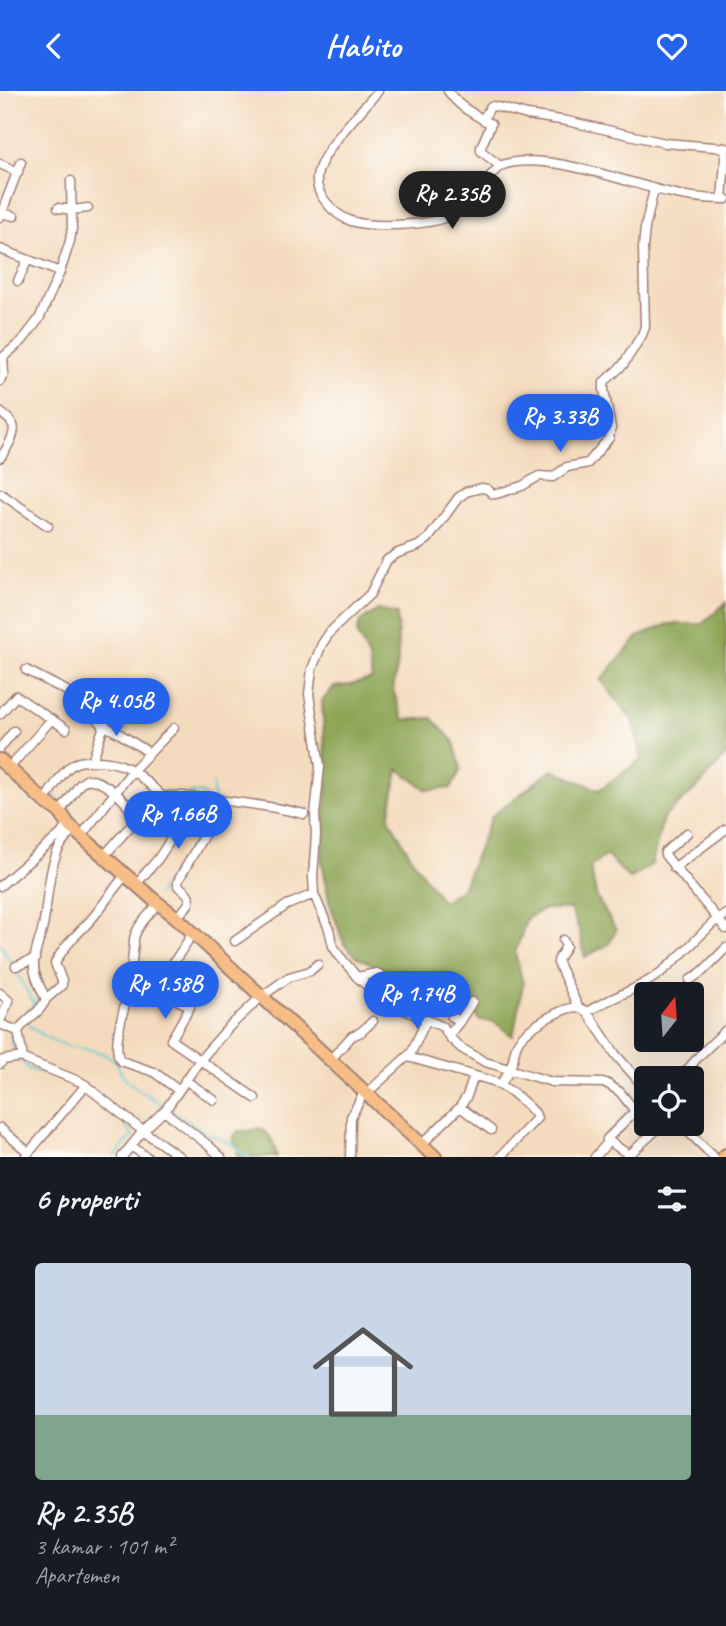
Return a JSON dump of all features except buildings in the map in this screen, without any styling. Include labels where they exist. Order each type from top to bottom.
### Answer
[{"type":"highway","points":[[4,764],[60,812],[73,829],[176,917],[435,1157]]},
{"type":"street","points":[[378,91],[330,148],[317,174],[318,190],[328,205],[341,216],[358,223],[401,225],[447,217],[461,209],[500,166],[527,161],[601,174],[689,196],[724,199],[726,148],[664,143],[494,106],[483,120]]},
{"type":"street","points":[[448,91],[457,104],[491,125],[481,152],[500,166]]},
{"type":"street","points":[[15,216],[1,215],[21,162]]},
{"type":"street","points":[[0,164],[18,171]]},
{"type":"street","points":[[0,381],[5,374],[1,359],[22,341],[39,319],[60,272],[70,241],[73,210],[71,181]]},
{"type":"street","points":[[634,1110],[620,1092],[606,1083],[552,1082],[477,1059],[461,1048],[443,1027],[384,1001],[357,977],[333,946],[314,894],[315,815],[320,766],[310,686],[312,670],[322,644],[330,632],[370,594],[387,560],[428,539],[452,505],[466,492],[482,488],[496,494],[522,486],[540,476],[552,477],[567,467],[589,462],[605,444],[611,428],[604,382],[623,365],[645,327],[643,248],[654,189]]},
{"type":"street","points":[[58,208],[88,208]]},
{"type":"street","points":[[0,249],[60,272]]},
{"type":"street","points":[[18,281],[27,261]]},
{"type":"street","points":[[0,412],[14,427],[6,450],[0,458]]},
{"type":"street","points":[[0,493],[48,526]]},
{"type":"street","points":[[26,670],[65,690],[78,699],[103,725],[148,752]]},
{"type":"street","points":[[0,714],[16,696],[66,729]]},
{"type":"street","points":[[92,761],[103,725],[113,705]]},
{"type":"street","points":[[4,764],[51,720]]},
{"type":"street","points":[[46,999],[36,978],[34,964],[56,856],[67,835],[114,793],[148,752],[174,728]]},
{"type":"street","points":[[0,748],[14,731]]},
{"type":"street","points":[[44,801],[74,764],[103,761],[117,763],[133,770],[185,818]]},
{"type":"street","points":[[64,773],[80,784]]},
{"type":"street","points":[[60,812],[80,784],[88,779],[102,783],[128,807],[134,818],[133,823],[104,856]]},
{"type":"street","points":[[163,797],[172,795],[221,800],[304,814]]},
{"type":"street","points":[[0,993],[9,1002],[0,1023],[21,1026],[39,1011],[46,999],[62,985],[55,964],[60,954],[88,924],[115,886],[131,879],[158,859],[185,818],[194,810],[194,797]]},
{"type":"street","points":[[176,917],[190,901],[186,890],[178,886],[179,879],[215,816],[221,800]]},
{"type":"street","points":[[0,886],[61,834],[73,829]]},
{"type":"street","points":[[674,868],[726,829]]},
{"type":"street","points":[[687,833],[665,853],[674,868],[726,929]]},
{"type":"street","points":[[235,941],[287,905],[314,894]]},
{"type":"street","points":[[156,902],[133,940],[131,979],[117,1054],[121,1061],[154,1072],[178,1090]]},
{"type":"street","points":[[587,1012],[657,975],[726,913]]},
{"type":"street","points":[[193,933],[166,976],[181,986],[174,999],[190,1007],[171,1040],[255,1098]]},
{"type":"street","points":[[563,940],[566,946],[558,963],[578,1007]]},
{"type":"street","points":[[690,980],[726,948]]},
{"type":"street","points":[[16,966],[35,959]]},
{"type":"street","points":[[122,1157],[166,1108],[200,1060],[229,1027],[261,997],[289,977],[310,971],[318,964]]},
{"type":"street","points":[[357,977],[377,973],[453,1012],[452,1017],[460,1021]]},
{"type":"street","points":[[449,1035],[472,1002]]},
{"type":"street","points":[[500,1085],[510,1069],[518,1042],[526,1033],[573,1007],[587,1012],[616,1055],[634,1075]]},
{"type":"street","points":[[351,1157],[351,1118],[365,1093],[414,1049],[427,1019]]},
{"type":"street","points":[[330,1060],[352,1036],[373,1021]]},
{"type":"street","points":[[20,1057],[21,1026]]},
{"type":"street","points":[[690,1066],[726,1030]]},
{"type":"street","points":[[408,1056],[500,1085],[527,1104],[537,1118],[500,1157]]},
{"type":"street","points":[[1,1061],[20,1057],[71,1077],[180,1157]]},
{"type":"street","points":[[422,1145],[460,1107],[474,1076]]},
{"type":"street","points":[[185,1080],[214,1100]]},
{"type":"street","points":[[0,1128],[27,1155],[84,1086]]},
{"type":"street","points":[[460,1107],[491,1131]]},
{"type":"street","points":[[166,1108],[221,1157]]},
{"type":"street","points":[[595,1157],[609,1142],[608,1137],[634,1112]]},
{"type":"street","points":[[609,1142],[629,1155],[650,1136]]},
{"type":"street","points":[[692,1136],[714,1157]]},
{"type":"street","points":[[131,1146],[147,1157]]},
{"type":"green space","points":[[726,603],[726,755],[700,785],[663,818],[652,864],[630,879],[606,855],[590,867],[597,898],[616,930],[609,944],[585,957],[579,929],[570,909],[545,909],[527,918],[515,953],[523,984],[513,1036],[494,1022],[479,1020],[464,988],[428,990],[357,957],[344,944],[329,901],[322,860],[327,786],[322,701],[334,687],[372,679],[369,658],[357,633],[360,622],[378,610],[397,614],[398,660],[393,690],[403,720],[432,718],[454,742],[461,769],[451,788],[427,790],[398,769],[389,818],[412,859],[442,901],[462,889],[492,816],[552,770],[599,790],[642,759],[633,721],[601,680],[638,637],[668,624],[702,624]]},
{"type":"green space","points":[[260,1128],[272,1140],[277,1157],[238,1157],[237,1146],[232,1139],[238,1131]]},
{"type":"waterway","points":[[213,784],[213,797]]},
{"type":"waterway","points":[[190,793],[198,792],[204,795]]},
{"type":"waterway","points":[[53,794],[60,803]]},
{"type":"waterway","points":[[66,809],[74,821]]},
{"type":"waterway","points":[[158,894],[210,817]]},
{"type":"waterway","points":[[0,944],[12,964]]},
{"type":"waterway","points":[[15,969],[34,1004]]},
{"type":"waterway","points":[[14,1027],[38,1000],[34,983]]},
{"type":"waterway","points":[[28,1025],[42,1035],[68,1046],[111,1057],[129,1082],[165,1106]]},
{"type":"waterway","points":[[115,1029],[115,1040]]},
{"type":"waterway","points":[[12,1030],[11,1042],[17,1055]]},
{"type":"waterway","points":[[20,1059],[29,1069],[62,1078]]},
{"type":"waterway","points":[[101,1103],[123,1122],[133,1135],[114,1157]]},
{"type":"waterway","points":[[170,1109],[249,1157]]}]
